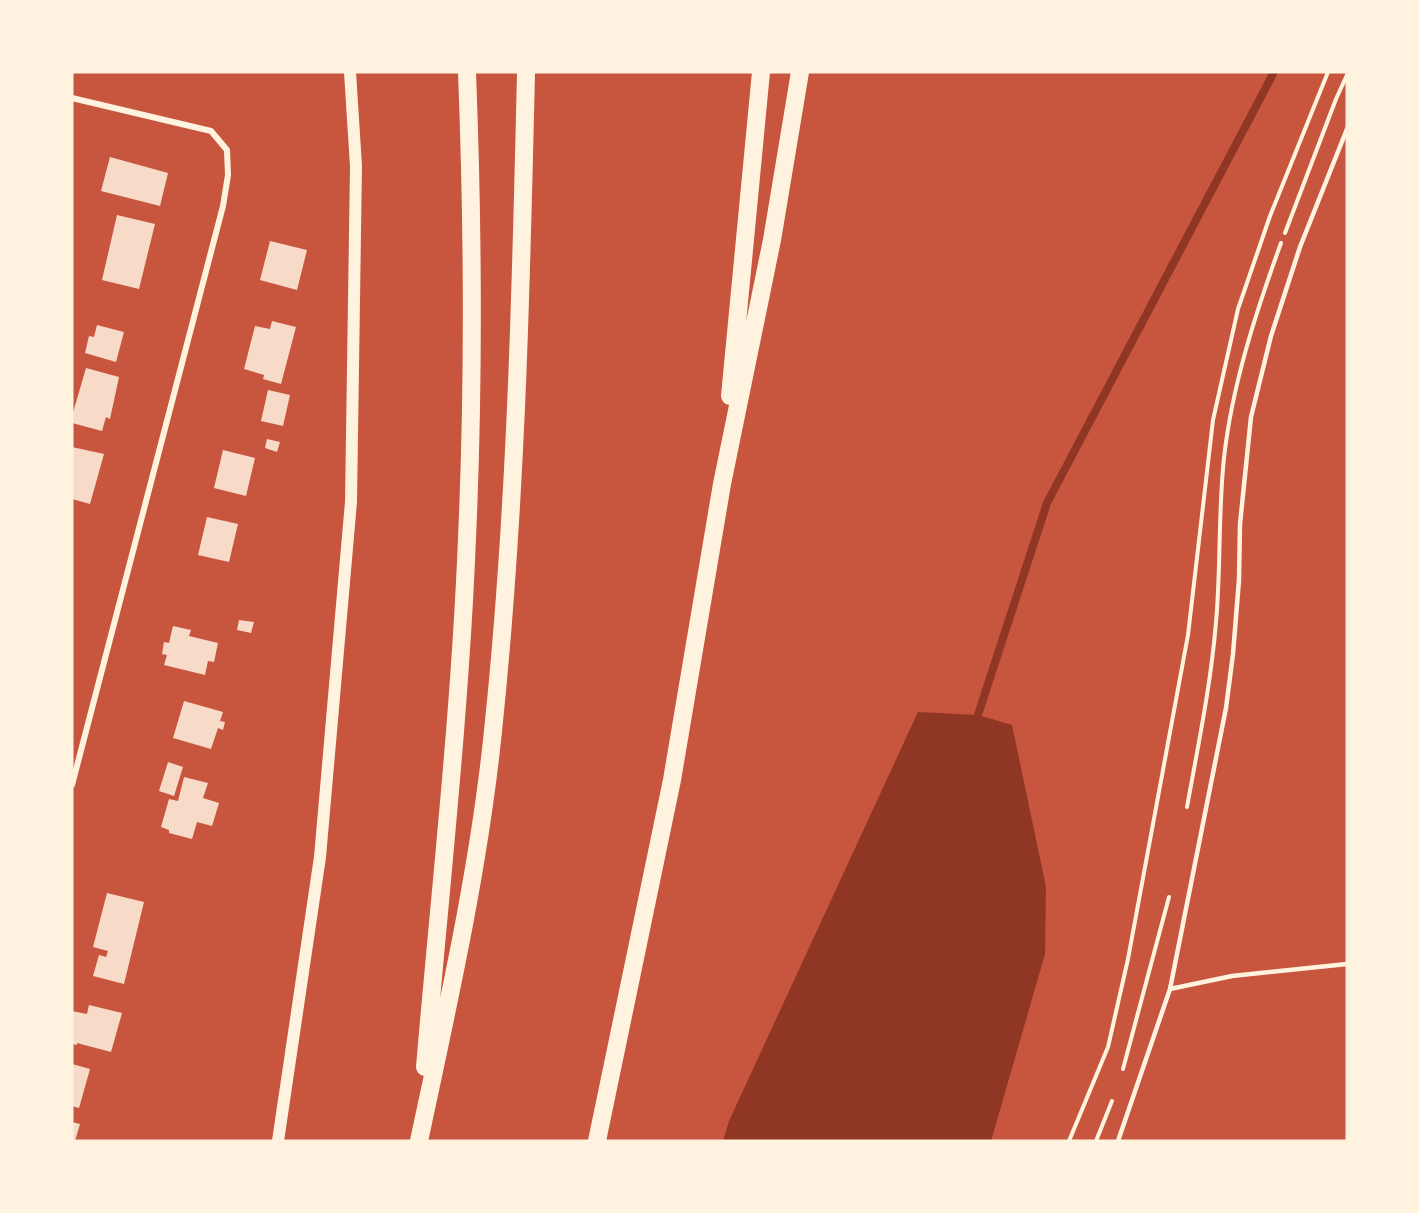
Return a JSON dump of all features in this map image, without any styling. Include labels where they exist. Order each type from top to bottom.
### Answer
[{"type":"highway","points":[[419,1141],[454,729],[467,540],[472,296],[467,72]]},
{"type":"highway","points":[[419,1141],[465,920],[481,825],[493,732],[515,424],[522,272],[526,72]]},
{"type":"highway","points":[[722,484],[761,72]]},
{"type":"highway","points":[[597,1141],[672,780],[722,484],[770,251],[800,72]]},
{"type":"main road","points":[[278,1141],[320,857],[351,502],[356,166],[350,72]]},
{"type":"street","points":[[72,98],[211,131],[227,150],[228,175],[223,206],[72,785]]},
{"type":"lane","points":[[1118,1141],[1170,989],[1226,708],[1233,654],[1239,580],[1240,524],[1251,417],[1271,336],[1300,247],[1347,129]]},
{"type":"lane","points":[[1170,989],[1232,976],[1347,964]]},
{"type":"path","points":[[1069,1141],[1108,1047],[1128,959],[1188,635],[1213,420],[1238,309],[1270,216],[1328,72]]},
{"type":"path","points":[[1187,807],[1206,702],[1216,622],[1224,458],[1234,401],[1248,343],[1271,271],[1347,75]]},
{"type":"path","points":[[1122,1073],[1169,896]]},
{"type":"path","points":[[1096,1141],[1115,1094]]},
{"type":"shaded area","points":[[918,712],[978,715],[1012,725],[1046,887],[1045,954],[991,1141],[723,1141],[729,1121]]},
{"type":"building","points":[[110,157],[168,173],[160,206],[101,191]]},
{"type":"building","points":[[117,215],[155,224],[139,289],[102,280]]},
{"type":"building","points":[[270,241],[307,250],[297,290],[260,280]]},
{"type":"building","points":[[272,321],[296,327],[281,384],[263,379],[264,375],[244,369],[255,326],[270,329]]},
{"type":"building","points":[[97,325],[124,332],[116,362],[85,353],[89,336],[94,337]]},
{"type":"building","points":[[86,368],[119,377],[110,419],[106,417],[102,431],[72,423]]},
{"type":"building","points":[[268,390],[290,395],[283,426],[261,421]]},
{"type":"building","points":[[267,439],[280,442],[277,452],[265,448]]},
{"type":"building","points":[[72,447],[104,454],[90,504],[72,499]]},
{"type":"building","points":[[223,450],[255,458],[246,496],[214,488]]},
{"type":"building","points":[[207,517],[238,524],[229,562],[198,555]]},
{"type":"building","points":[[239,620],[254,622],[251,633],[237,630]]},
{"type":"building","points":[[173,626],[191,630],[189,636],[218,643],[214,662],[208,661],[205,675],[164,665],[167,655],[162,654],[164,642],[169,643]]},
{"type":"building","points":[[184,701],[223,712],[220,721],[225,722],[223,730],[218,728],[211,749],[173,738]]},
{"type":"building","points":[[168,762],[183,767],[174,796],[159,791]]},
{"type":"building","points":[[184,777],[208,783],[203,798],[219,803],[212,826],[197,822],[192,839],[169,833],[169,830],[161,827],[169,799],[178,801]]},
{"type":"building","points":[[107,893],[144,902],[124,984],[93,976],[99,955],[106,957],[108,951],[93,947]]},
{"type":"building","points":[[89,1005],[122,1013],[111,1052],[77,1043],[77,1045],[72,1044],[72,1011],[87,1014]]},
{"type":"building","points":[[72,1064],[90,1069],[79,1108],[72,1106]]},
{"type":"building","points":[[72,1122],[80,1124],[75,1141],[72,1141]]},
{"type":"waterway","points":[[975,724],[1047,503],[1274,72]]}]
